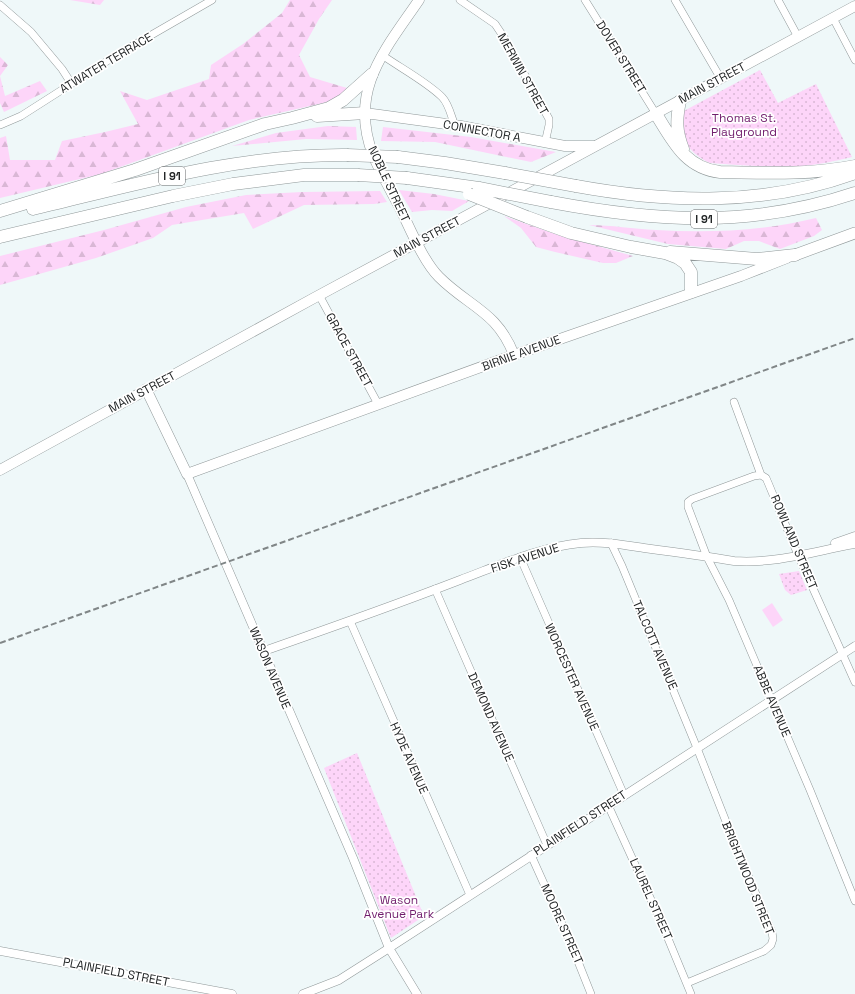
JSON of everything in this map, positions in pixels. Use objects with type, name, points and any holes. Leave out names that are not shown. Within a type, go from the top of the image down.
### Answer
[{"type":"highway","points":[[0,211],[135,170],[266,124],[329,108],[343,100],[372,74]]},
{"type":"highway","points":[[680,101],[677,116],[677,130],[685,156]]},
{"type":"highway","points":[[292,118],[365,114]]},
{"type":"highway","points":[[656,114],[671,138],[685,156],[700,167],[720,172],[802,173],[855,166]]},
{"type":"highway","name":"I 91","points":[[0,217],[217,167],[282,158],[347,155],[398,157],[445,163],[576,186],[644,196],[686,199],[717,199],[758,196],[818,184],[855,173]]},
{"type":"highway","name":"I 91","points":[[0,237],[173,196],[233,184],[304,175],[358,174],[424,179],[474,191],[592,209],[640,216],[689,219],[745,217],[787,211],[824,203],[855,193]]},
{"type":"highway","points":[[474,191],[527,217],[570,233],[631,248],[665,253],[680,259],[685,263],[690,272],[691,292]]},
{"type":"highway","points":[[631,248],[757,259],[795,255]]},
{"type":"main road","name":"NOBLE STREET","points":[[419,0],[382,55],[372,74],[367,92],[365,114],[367,132],[373,155],[417,243],[433,270],[441,279],[487,315],[498,326],[507,339],[514,355]]},
{"type":"main road","name":"MAIN STREET","points":[[0,470],[146,389],[855,6]]},
{"type":"main road","name":"CONNECTOR A","points":[[365,114],[455,126],[570,147],[598,145]]},
{"type":"main road","name":"BIRNIE AVENUE","points":[[187,474],[514,355],[691,292],[741,276],[855,233]]},
{"type":"main road","name":"WASON AVENUE","points":[[146,389],[187,474]]},
{"type":"street","name":"ATWATER TERRACE","points":[[0,125],[21,116],[71,83],[212,0]]},
{"type":"street","name":"MERWIN STREET","points":[[460,0],[495,24],[505,39],[549,119],[546,143]]},
{"type":"street","points":[[587,2],[596,0]]},
{"type":"street","points":[[675,0],[721,78]]},
{"type":"street","points":[[778,0],[798,37]]},
{"type":"street","name":"DOVER STREET","points":[[587,2],[656,114]]},
{"type":"street","points":[[0,4],[31,32],[57,63],[71,83]]},
{"type":"street","points":[[833,18],[855,60]]},
{"type":"street","points":[[382,55],[442,97],[455,126]]},
{"type":"street","name":"GRACE STREET","points":[[319,296],[378,404]]},
{"type":"street","name":"ROWLAND STREET","points":[[734,402],[761,475],[766,478],[798,555],[855,682]]},
{"type":"street","name":"WASON AVENUE","points":[[187,474],[353,858],[389,948],[417,994]]},
{"type":"street","name":"ABBE AVENUE","points":[[761,475],[754,476],[692,499],[688,502],[689,511],[707,557],[729,600],[855,901]]},
{"type":"street","name":"FISK AVENUE","points":[[798,555],[855,536]]},
{"type":"street","name":"FISK AVENUE","points":[[264,651],[520,558],[567,544],[590,542],[611,543],[753,562],[770,561],[855,544]]},
{"type":"street","name":"TALCOTT AVENUE","points":[[611,543],[622,566],[697,748]]},
{"type":"street","name":"WORCESTER AVENUE","points":[[520,558],[624,795]]},
{"type":"street","name":"DEMOND AVENUE","points":[[435,589],[547,845]]},
{"type":"street","name":"HYDE AVENUE","points":[[350,621],[470,895]]},
{"type":"street","name":"PLAINFIELD STREET","points":[[303,994],[339,980],[855,646]]},
{"type":"street","name":"BRIGHTWOOD STREET","points":[[687,983],[761,952],[769,947],[773,941],[772,932],[736,847],[697,748]]},
{"type":"street","name":"LAUREL STREET","points":[[608,805],[662,924],[691,994]]},
{"type":"street","name":"MOORE STREET","points":[[531,855],[571,944],[591,994]]},
{"type":"street","name":"PLAINFIELD STREET","points":[[0,950],[232,994]]},
{"type":"green space","points":[[70,0],[104,0],[100,5]]},
{"type":"green space","points":[[290,0],[332,0],[319,19],[299,55],[310,77],[347,88],[336,100],[249,120],[101,174],[0,198],[0,138],[6,136],[10,160],[55,160],[62,141],[138,124],[120,91],[147,100],[209,79],[211,65],[243,44],[282,13]]},
{"type":"green space","points":[[0,57],[8,65],[0,76]]},
{"type":"green space","name":"Thomas St. Playground","points":[[760,70],[778,103],[816,84],[852,157],[826,163],[789,167],[710,163],[693,152],[684,139],[682,129],[682,112]]},
{"type":"green space","points":[[0,76],[5,96],[40,81],[47,91],[4,112],[0,103]]},
{"type":"green space","points":[[328,126],[356,127],[357,140],[306,139],[232,146],[276,133]]},
{"type":"green space","points":[[383,127],[471,137],[556,152],[531,162],[435,142],[381,141]]},
{"type":"green space","points":[[399,190],[434,194],[469,201],[452,211],[432,210],[412,212]]},
{"type":"green space","points":[[380,191],[387,202],[374,204],[304,205],[253,229],[244,213],[172,225],[153,238],[96,258],[0,285],[0,256],[104,230],[186,207],[246,195],[302,192]]},
{"type":"green space","points":[[504,216],[558,235],[633,256],[616,263],[603,263],[536,247],[521,228]]},
{"type":"green space","points":[[816,218],[822,230],[814,236],[780,249],[759,241],[744,241],[726,249],[668,244],[589,225],[656,230],[716,231],[776,226]]},
{"type":"green space","points":[[799,571],[807,590],[791,595],[785,590],[779,574]]},
{"type":"green space","points":[[772,603],[783,620],[773,627],[762,610]]},
{"type":"green space","name":"Wason Avenue Park","points":[[357,753],[424,916],[391,938],[324,768]]},
{"type":"railway","points":[[0,643],[855,338]]}]
